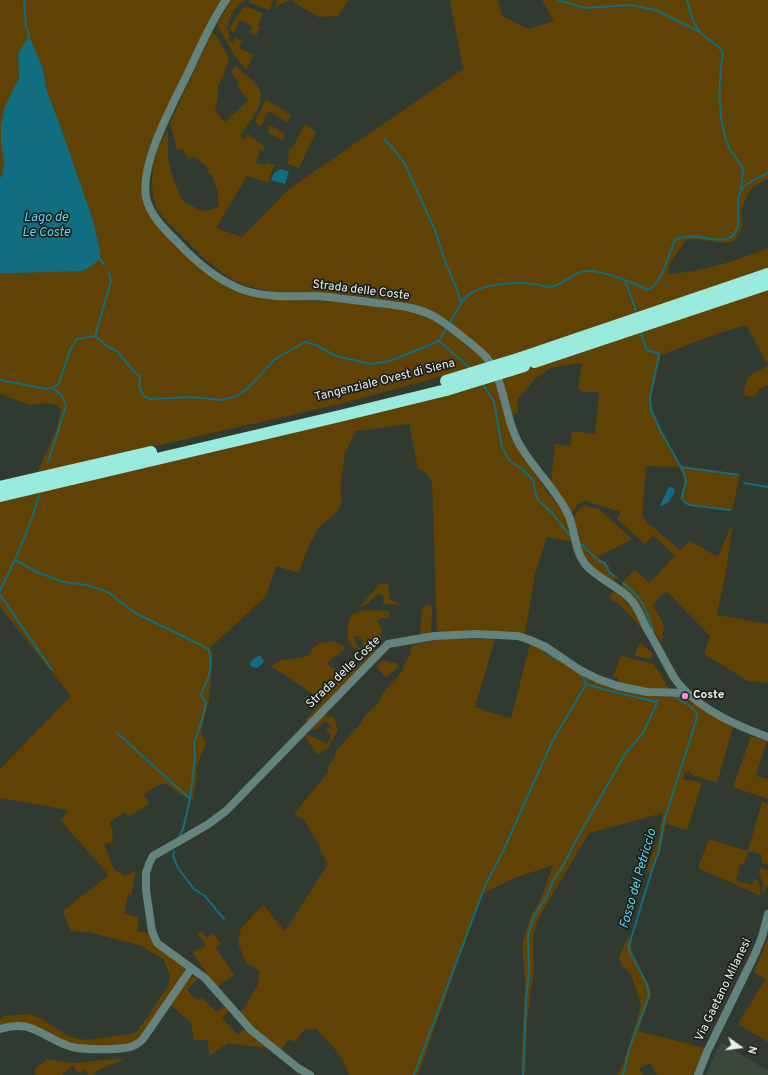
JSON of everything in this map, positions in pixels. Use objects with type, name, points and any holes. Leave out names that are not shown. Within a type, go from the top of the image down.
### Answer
[{"type":"highway","name":"Tangenziale Ovest di Siena","points":[[522,362],[768,274]]},
{"type":"highway","name":"Tangenziale Ovest di Siena","points":[[0,496],[313,418],[522,362],[768,284]]},
{"type":"highway","name":"Tangenziale Ovest di Siena","points":[[0,487],[313,418]]},
{"type":"street","name":"Strada delle Coste","points":[[226,0],[211,24],[165,120],[155,145],[147,173],[145,187],[146,198],[154,216],[169,234],[210,272],[236,288],[269,296],[285,298],[316,296],[406,307],[420,311],[437,319],[482,353],[491,362],[501,388],[514,436],[568,514],[575,544],[581,558],[591,571],[631,599],[675,680],[687,693],[726,719],[768,737]]},
{"type":"street","name":"Strada delle Coste","points":[[310,1075],[298,1068],[251,1030],[229,1007],[205,978],[160,945],[155,939],[152,930],[146,890],[148,868],[155,854],[207,825],[226,811],[388,644],[434,636],[476,634],[518,636],[546,648],[598,680],[647,692],[687,693]]},
{"type":"street","name":"Via Gaetano Milanesi","points":[[698,1075],[707,1052],[739,990],[762,938],[768,914]]},
{"type":"street","points":[[0,1029],[9,1026],[25,1026],[71,1047],[80,1049],[131,1047],[143,1039],[192,969]]},
{"type":"shaded area","points":[[0,0],[222,0],[206,26],[148,156],[149,211],[229,287],[290,300],[344,302],[405,309],[436,321],[479,355],[488,364],[340,404],[37,473],[56,431],[61,410],[57,405],[47,403],[30,405],[0,394],[0,273],[16,273],[100,250],[93,220],[47,91],[43,69],[18,54],[19,76],[2,119],[1,132],[4,160],[0,178]]},
{"type":"shaded area","points":[[231,0],[245,1],[237,6],[231,16],[228,27],[230,36],[228,40],[233,43],[235,38],[242,41],[239,48],[254,55],[246,70],[235,56],[218,27],[218,23]]},
{"type":"shaded area","points":[[250,0],[273,0],[271,7],[268,10],[249,2]]},
{"type":"shaded area","points":[[277,0],[291,0],[282,3],[275,9]]},
{"type":"shaded area","points":[[291,0],[349,0],[338,16],[318,17]]},
{"type":"shaded area","points":[[450,0],[498,0],[502,16],[528,29],[554,21],[542,0],[768,0],[768,178],[751,189],[742,207],[741,214],[743,224],[734,241],[726,243],[694,239],[685,241],[669,265],[668,274],[693,271],[719,265],[768,248],[768,270],[493,362],[433,312],[406,302],[343,294],[285,293],[251,287],[235,281],[207,261],[156,208],[153,195],[153,169],[158,148],[167,130],[168,158],[172,175],[181,198],[186,203],[202,211],[211,210],[219,206],[217,188],[212,179],[214,177],[207,171],[209,169],[194,156],[189,159],[182,149],[177,150],[170,122],[212,33],[215,34],[229,58],[218,86],[215,111],[225,122],[248,100],[237,86],[239,83],[231,72],[235,65],[256,84],[260,90],[261,97],[257,111],[240,136],[244,140],[248,134],[265,147],[263,151],[260,150],[256,163],[276,165],[272,170],[268,183],[247,176],[216,228],[242,237],[289,189],[463,69]]},
{"type":"shaded area","points":[[245,6],[263,13],[257,26],[260,27],[256,36],[249,32],[252,26],[240,20],[234,32],[229,30]]},
{"type":"shaded area","points":[[266,99],[291,115],[288,123],[269,111],[260,127],[256,123]]},
{"type":"shaded area","points":[[305,124],[316,132],[299,168],[288,164],[289,148],[292,149]]},
{"type":"shaded area","points":[[270,125],[284,133],[284,139],[282,140],[269,133],[268,130]]},
{"type":"shaded area","points":[[768,289],[768,365],[746,325],[716,334],[661,355],[651,399],[651,409],[681,466],[740,474],[732,511],[690,506],[682,501],[681,498],[684,482],[679,467],[646,466],[642,516],[647,523],[680,550],[690,541],[718,557],[730,528],[732,528],[726,572],[717,615],[768,624],[768,683],[748,681],[704,654],[710,636],[667,592],[660,596],[653,605],[664,625],[662,642],[656,635],[635,599],[621,587],[622,583],[635,569],[649,583],[675,556],[653,535],[645,544],[617,519],[621,512],[585,501],[577,505],[571,515],[551,483],[555,444],[570,446],[572,431],[595,434],[599,392],[583,392],[578,387],[582,364],[577,363],[551,368],[536,378],[517,400],[518,412],[512,415],[509,400],[501,378]]},
{"type":"shaded area","points":[[768,366],[768,385],[759,389],[755,397],[744,395],[746,383],[750,376]]},
{"type":"shaded area","points":[[495,380],[511,437],[534,473],[565,515],[573,542],[547,537],[535,574],[525,634],[511,631],[437,632],[432,481],[425,472],[418,469],[409,424],[356,431],[345,453],[340,490],[342,500],[340,507],[333,516],[319,527],[308,547],[299,573],[276,566],[266,596],[210,648],[213,654],[209,700],[201,733],[206,743],[196,768],[197,775],[193,800],[184,797],[165,784],[161,784],[143,794],[149,803],[129,817],[125,812],[109,823],[112,827],[113,842],[104,844],[114,869],[125,876],[136,871],[131,895],[128,895],[124,914],[139,917],[137,932],[150,933],[182,965],[186,971],[136,1043],[85,1046],[77,1045],[61,1040],[30,1024],[22,1022],[0,1025],[0,1019],[5,1016],[29,1014],[42,1019],[68,1036],[85,1040],[132,1034],[137,1031],[144,1022],[168,986],[170,976],[164,960],[142,946],[88,932],[71,931],[63,911],[109,875],[61,821],[68,810],[0,798],[0,769],[71,696],[0,607],[0,501]]},
{"type":"shaded area","points":[[585,505],[600,510],[632,539],[598,557],[609,566],[610,571],[619,578],[615,580],[610,579],[590,564],[579,543],[574,516],[579,509]]},
{"type":"shaded area","points":[[381,583],[388,584],[390,599],[402,605],[383,604],[384,597],[379,593],[366,605],[359,607]]},
{"type":"shaded area","points":[[613,591],[629,604],[644,631],[620,605],[609,598]]},
{"type":"shaded area","points":[[427,605],[431,605],[432,608],[431,633],[420,634],[422,608]]},
{"type":"shaded area","points":[[365,610],[389,611],[389,618],[382,618],[377,621],[382,628],[380,641],[366,650],[363,649],[363,641],[358,636],[355,636],[354,639],[360,649],[359,650],[350,644],[348,640],[348,625],[351,615]]},
{"type":"shaded area","points":[[444,639],[495,639],[475,707],[511,719],[530,644],[545,650],[616,688],[656,697],[684,697],[733,727],[717,783],[692,775],[689,771],[685,773],[683,780],[691,780],[702,783],[687,830],[666,824],[659,855],[651,872],[648,873],[647,868],[660,834],[660,825],[663,813],[589,833],[537,921],[533,939],[534,971],[527,1025],[525,1075],[521,1069],[525,984],[522,944],[531,916],[541,899],[553,865],[514,878],[482,894],[418,1075],[349,1075],[343,1061],[335,1049],[315,1028],[304,1030],[294,1042],[289,1039],[280,1051],[240,1014],[257,986],[260,971],[246,963],[238,943],[241,928],[263,905],[285,931],[328,864],[320,850],[321,848],[304,820],[294,814],[329,771],[327,768],[334,759],[336,751],[361,723],[379,701],[383,693],[404,669],[403,667],[411,652],[412,645]]},
{"type":"shaded area","points":[[334,641],[343,646],[346,650],[342,650],[339,655],[333,657],[327,664],[349,675],[374,649],[383,646],[309,722],[305,720],[323,701],[271,666],[283,659],[287,660],[308,656],[313,648],[318,644]]},
{"type":"shaded area","points":[[641,643],[653,654],[651,659],[635,656],[637,648]]},
{"type":"shaded area","points":[[621,656],[654,664],[670,690],[647,689],[618,683],[619,678],[613,676]]},
{"type":"shaded area","points":[[384,660],[387,662],[396,663],[399,666],[386,678],[376,666]]},
{"type":"shaded area","points":[[325,714],[327,717],[334,717],[338,731],[328,748],[317,754],[304,735],[306,734],[327,744],[331,735],[326,730],[331,726],[326,721],[315,730],[311,729]]},
{"type":"shaded area","points":[[751,736],[767,741],[756,776],[768,779],[768,799],[733,787]]},
{"type":"shaded area","points":[[762,802],[768,804],[768,865],[762,863],[761,854],[748,851]]},
{"type":"shaded area","points":[[709,839],[748,851],[744,864],[740,864],[736,881],[752,885],[754,879],[756,880],[759,884],[761,896],[698,868]]},
{"type":"shaded area","points":[[760,868],[768,871],[768,886],[766,886],[764,894],[762,893],[763,882],[759,875]]},
{"type":"shaded area","points":[[201,931],[207,938],[212,933],[221,943],[216,948],[234,975],[216,987],[192,952],[206,946],[198,935]]},
{"type":"shaded area","points":[[629,937],[632,938],[632,951],[651,990],[651,995],[638,1031],[704,1048],[694,1075],[657,1075],[650,1063],[639,1069],[643,1075],[617,1075],[622,1067],[641,1004],[631,974],[622,966],[619,958]]},
{"type":"shaded area","points":[[768,938],[768,981],[754,972]]},
{"type":"shaded area","points":[[195,976],[199,977],[187,990],[195,999],[197,998],[200,1000],[202,998],[217,1012],[224,1006],[229,1011],[222,1018],[238,1035],[245,1029],[267,1048],[228,1043],[209,1056],[208,1040],[194,1040],[191,1023],[170,1004],[190,978]]},
{"type":"shaded area","points":[[765,980],[768,982],[768,1042],[738,1024]]},
{"type":"shaded area","points":[[721,1042],[768,1071],[768,1075],[706,1075]]},
{"type":"shaded area","points":[[123,1058],[120,1061],[102,1068],[92,1075],[87,1075],[88,1073],[83,1070],[81,1074],[77,1072],[73,1065],[62,1075],[34,1075],[36,1074],[35,1069],[47,1059],[74,1063]]},
{"type":"water","name":"Lago de Le Coste","points":[[29,36],[43,69],[47,91],[93,220],[100,250],[100,259],[83,271],[0,273],[0,178],[4,164],[1,141],[1,125],[5,106],[19,78],[18,54]]},
{"type":"water","points":[[281,169],[289,172],[285,184],[271,180],[274,173]]},
{"type":"water","points":[[669,487],[674,488],[675,491],[669,502],[662,506],[660,505]]},
{"type":"water","points":[[258,656],[264,660],[263,663],[257,668],[251,666],[250,664],[252,660]]},
{"type":"waterway","points":[[24,0],[26,27],[29,36]]},
{"type":"waterway","points":[[558,0],[585,8],[630,5],[656,10],[700,32]]},
{"type":"waterway","points":[[687,0],[692,18],[698,30],[723,52],[720,76],[721,114],[723,127],[730,150],[743,168],[741,189]]},
{"type":"waterway","points":[[384,138],[404,162],[435,230],[444,259],[461,302]]},
{"type":"waterway","points":[[450,323],[460,306],[469,295],[479,289],[494,285],[519,283],[552,287],[581,272],[588,271],[615,276],[648,290],[658,281],[675,240],[689,236],[722,240],[728,239],[732,236],[738,226],[738,201],[742,189],[750,182],[768,173]]},
{"type":"waterway","points":[[100,259],[104,265]]},
{"type":"waterway","points":[[95,336],[111,281],[109,273]]},
{"type":"waterway","points":[[625,280],[636,311]]},
{"type":"waterway","points":[[0,380],[46,389],[53,388],[59,383],[71,348],[77,339],[95,336],[107,346],[118,352],[135,373],[140,376],[139,386],[144,396],[150,399],[193,397],[222,400],[237,396],[247,389],[275,359],[305,342],[316,345],[336,356],[371,364],[390,361],[439,341],[447,327]]},
{"type":"waterway","points":[[641,333],[647,350],[658,353],[659,355],[650,397],[651,409],[660,430],[681,467],[738,475]]},
{"type":"waterway","points":[[439,341],[470,368]]},
{"type":"waterway","points":[[483,384],[494,402],[502,447],[509,460],[530,477],[534,482],[538,500],[552,513],[570,536]]},
{"type":"waterway","points":[[48,462],[66,406],[62,396],[53,388]]},
{"type":"waterway","points":[[681,467],[686,479],[682,494],[685,502],[690,505],[730,510]]},
{"type":"waterway","points":[[744,483],[768,487]]},
{"type":"waterway","points":[[0,590],[22,543],[39,495]]},
{"type":"waterway","points":[[579,542],[599,561],[605,563],[609,572],[614,576]]},
{"type":"waterway","points":[[15,560],[37,572],[63,582],[87,585],[108,592],[135,613],[209,650],[210,671],[201,695],[206,702],[202,720],[194,743],[195,758],[190,799],[183,829],[180,835]]},
{"type":"waterway","points":[[623,583],[635,593],[643,604],[653,631]]},
{"type":"waterway","points":[[0,595],[52,670]]},
{"type":"waterway","points":[[540,648],[558,660]]},
{"type":"waterway","points":[[580,675],[583,676],[586,684]]},
{"type":"waterway","points":[[414,1075],[485,886],[504,849],[552,742],[586,684],[657,702]]},
{"type":"waterway","name":"Fosso del Petriccio","points":[[623,1075],[629,1050],[649,995],[647,985],[629,950],[629,945],[659,851],[664,821],[697,718],[695,711],[675,695]]},
{"type":"waterway","points":[[523,1075],[529,970],[528,936],[533,918],[547,896],[553,881],[625,754],[643,733],[657,700]]},
{"type":"waterway","points":[[116,732],[190,799]]},
{"type":"waterway","points":[[174,851],[173,856],[178,868],[194,889],[205,896],[224,919]]},
{"type":"place","name":"Coste","points":[[685,696]]}]
